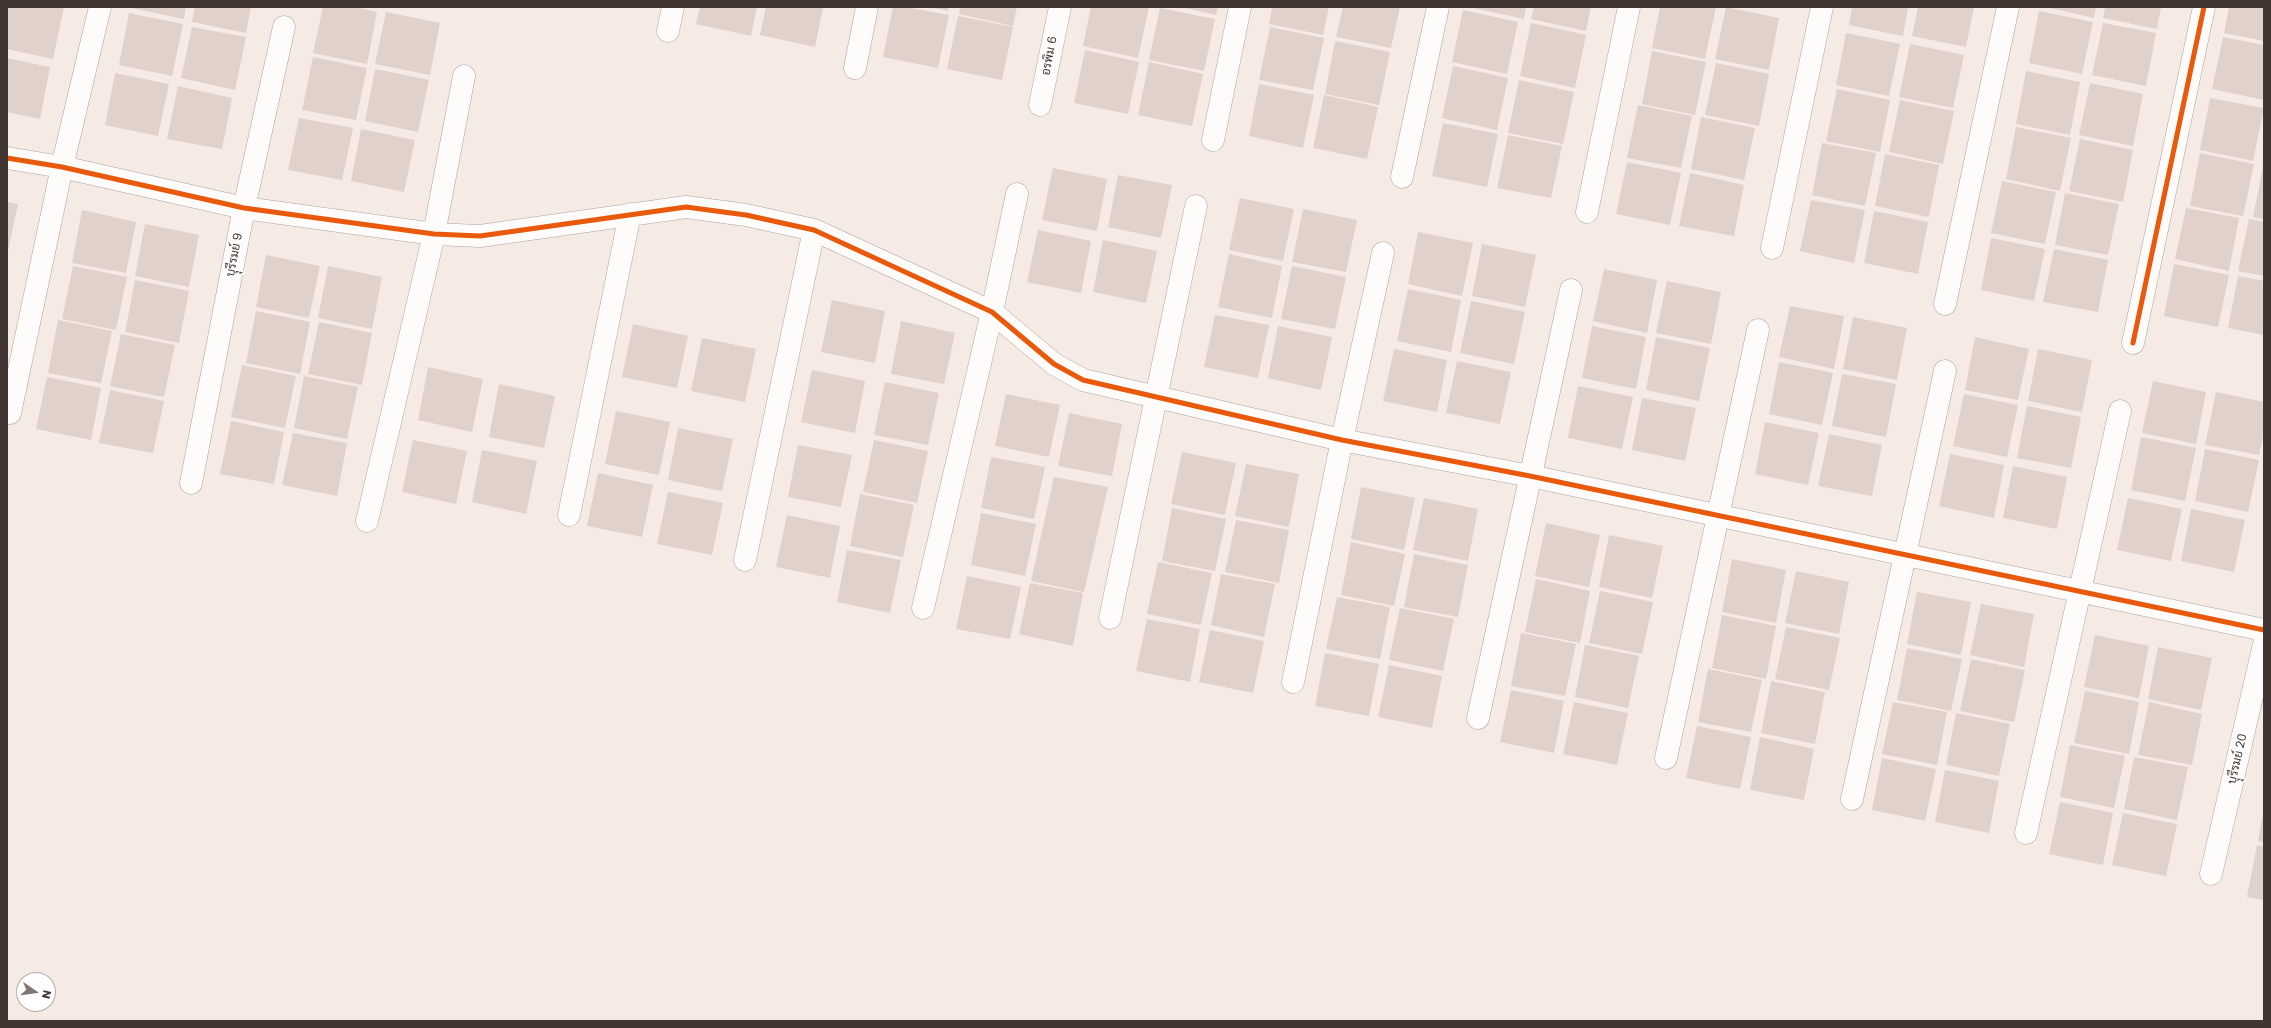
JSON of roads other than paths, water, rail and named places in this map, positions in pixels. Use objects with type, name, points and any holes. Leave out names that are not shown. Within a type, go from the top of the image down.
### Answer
[{"type":"street","points":[[10,413],[62,168],[100,7]]},
{"type":"street","points":[[668,31],[673,7]]},
{"type":"street","points":[[855,68],[867,7]]},
{"type":"street","name":"อรพิม 6","points":[[1040,105],[1060,7]]},
{"type":"street","points":[[1213,140],[1240,7]]},
{"type":"street","points":[[1402,177],[1438,7]]},
{"type":"street","points":[[1587,212],[1629,7]]},
{"type":"street","points":[[1772,248],[1822,7]]},
{"type":"street","points":[[1945,304],[2008,7]]},
{"type":"street","points":[[2133,343],[2204,7]]},
{"type":"street","name":"บุุรีรมย์ 9","points":[[190,484],[244,208],[284,27]]},
{"type":"street","points":[[367,521],[434,234],[464,76]]},
{"type":"street","points":[[7,158],[62,168],[244,208],[434,234],[480,236],[686,207],[746,215],[814,230],[992,312],[1054,364],[1083,380],[1342,440],[1530,476],[1905,554],[2081,593],[2264,630]]},
{"type":"street","points":[[923,608],[992,312],[1017,194]]},
{"type":"street","points":[[1110,618],[1196,206]]},
{"type":"street","points":[[569,515],[630,214]]},
{"type":"street","points":[[745,560],[814,230]]},
{"type":"street","points":[[1293,682],[1342,440],[1383,252]]},
{"type":"street","points":[[1478,718],[1571,290]]},
{"type":"street","points":[[1666,758],[1758,330]]},
{"type":"street","points":[[1852,799],[1945,371]]},
{"type":"street","points":[[2026,833],[2081,593],[2120,411]]},
{"type":"street","name":"บุุรีรมย์ 20","points":[[2212,874],[2264,644]]}]
